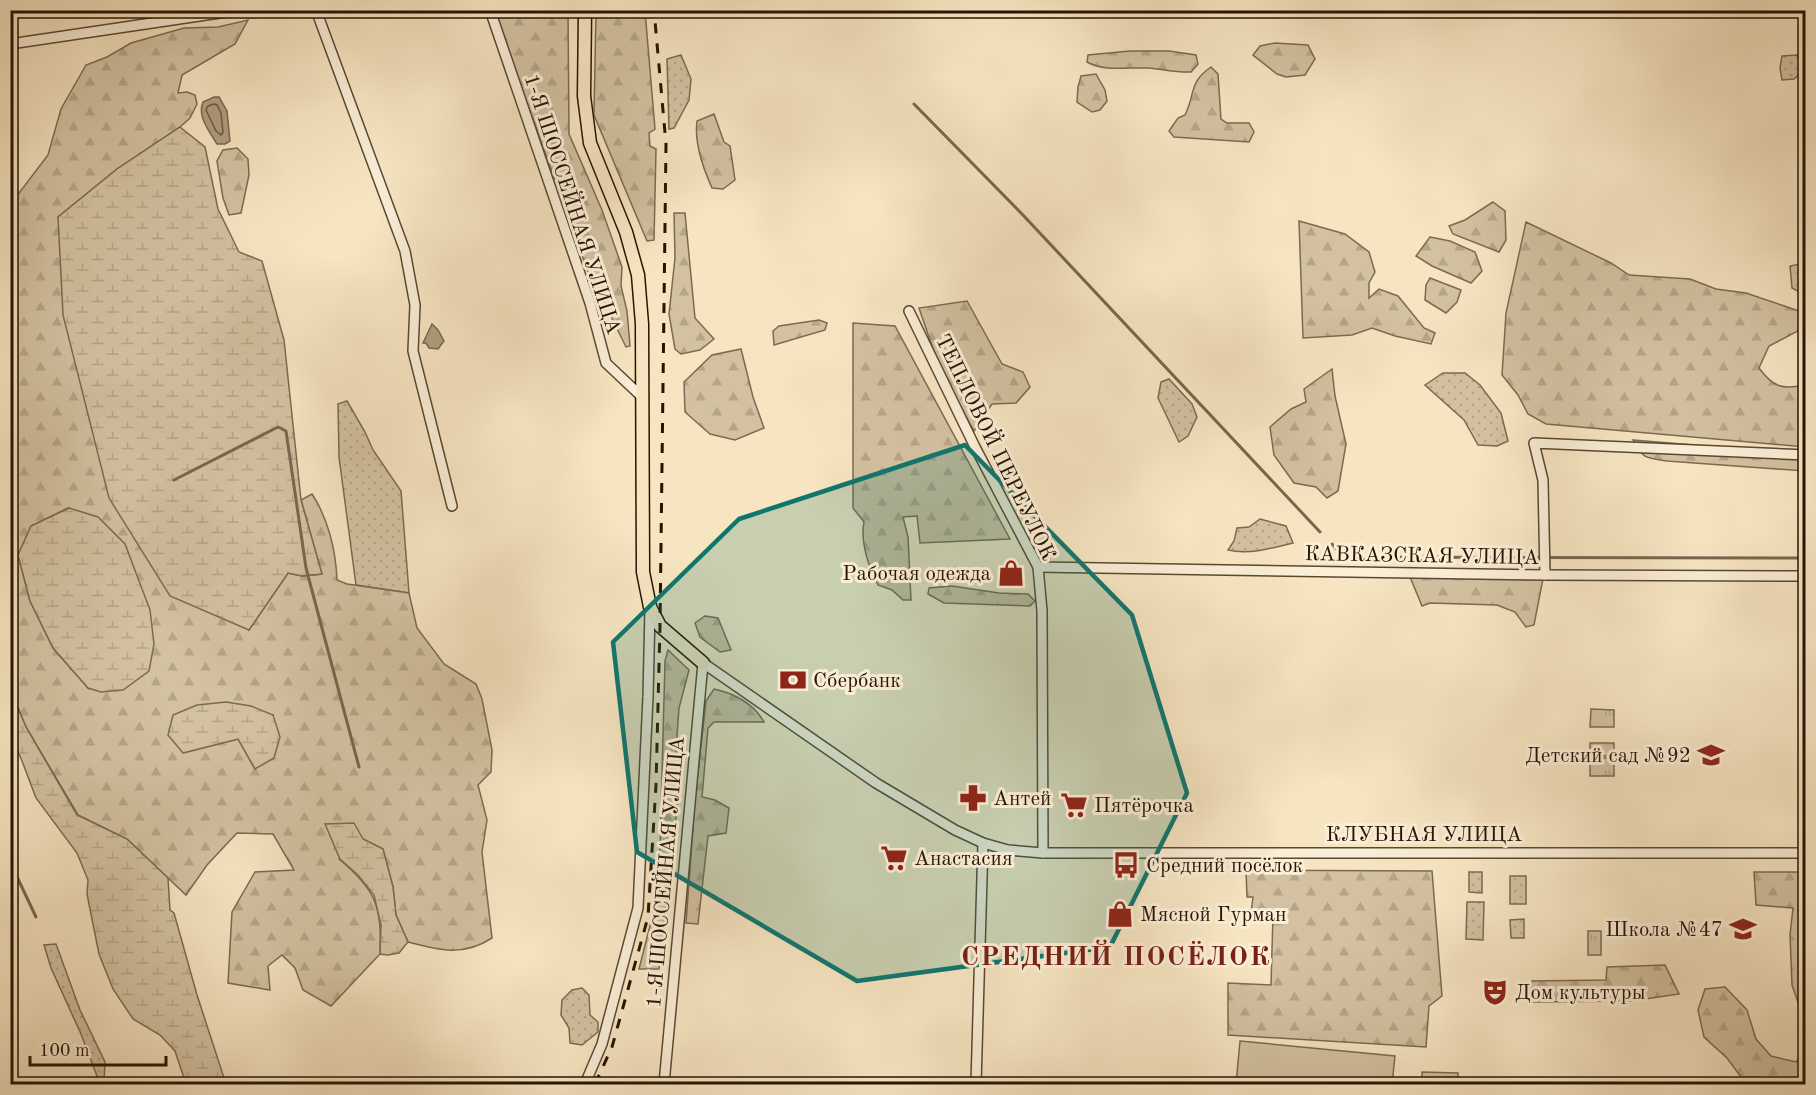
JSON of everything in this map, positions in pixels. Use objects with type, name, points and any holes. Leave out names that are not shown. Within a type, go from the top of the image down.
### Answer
[{"type":"main road","points":[[585,10],[584,96],[590,143],[626,232],[638,275],[642,324],[643,572],[650,607],[660,626],[703,663]]},
{"type":"street","points":[[10,44],[240,10]]},
{"type":"street","points":[[316,10],[405,251],[415,305],[413,351],[452,506]]},
{"type":"street","name":"1-Я ШОССЕЙНАЯ УЛИЦА","points":[[490,10],[590,303],[606,363],[641,396]]},
{"type":"street","name":"ТЕПЛОВОЙ ПЕРЕУЛОК","points":[[909,311],[975,447],[1038,567],[1042,610],[1043,853]]},
{"type":"street","points":[[1545,571],[1543,480],[1534,442],[1806,455]]},
{"type":"street","name":"КАВКАЗСКАЯ УЛИЦА","points":[[1038,567],[1545,571],[1806,576]]},
{"type":"street","points":[[585,1084],[602,1044],[638,908],[650,607]]},
{"type":"street","name":"1-Я ШОССЕЙНАЯ УЛИЦА","points":[[664,1084],[703,663]]},
{"type":"street","name":"КЛУБНАЯ УЛИЦА","points":[[703,663],[876,783],[948,826],[983,843],[1008,850],[1043,853],[1806,853]]},
{"type":"street","points":[[976,1084],[983,843]]},
{"type":"highlighted area","points":[[965,445],[1132,615],[1187,793],[1110,947],[857,981],[637,852],[613,642],[739,519]]},
{"type":"green space","points":[[494,11],[568,11],[569,134],[602,210],[622,267],[621,286],[627,311],[630,346],[626,347],[602,298],[596,294]]},
{"type":"green space","points":[[596,11],[645,11],[655,129],[649,133],[650,146],[656,149],[654,240],[647,241],[594,115]]},
{"type":"green space","points":[[248,20],[235,44],[182,75],[178,93],[187,92],[195,95],[197,104],[190,118],[117,169],[58,217],[249,630],[288,573],[302,576],[322,574],[301,500],[312,494],[323,513],[330,535],[337,580],[347,584],[409,593],[417,628],[444,664],[476,684],[482,699],[492,750],[491,772],[478,785],[487,820],[482,852],[492,938],[461,950],[440,949],[408,942],[396,915],[393,887],[383,849],[363,839],[339,859],[361,880],[374,900],[380,923],[380,954],[331,1006],[303,990],[295,968],[282,955],[268,966],[270,990],[228,983],[232,912],[255,872],[294,870],[273,834],[237,833],[207,865],[186,895],[127,839],[78,815],[26,727],[11,690],[10,205],[48,155],[61,109],[86,65],[107,57],[131,43],[184,28],[218,27]],"holes":[[[68,508],[88,688],[53,648],[30,601],[18,555],[31,526]],[[273,715],[255,769],[238,739],[183,753]]]},
{"type":"green space","points":[[1275,43],[1308,45],[1315,59],[1305,75],[1286,77],[1277,74],[1253,55],[1260,46]]},
{"type":"green space","points":[[1130,51],[1169,51],[1196,55],[1198,64],[1191,72],[1185,72],[1148,68],[1109,68],[1087,62],[1088,55]]},
{"type":"green space","points":[[681,55],[691,79],[689,100],[674,128],[669,129],[667,59]]},
{"type":"green space","points":[[1797,55],[1804,70],[1794,79],[1782,80],[1780,68],[1782,56]]},
{"type":"green space","points":[[1211,67],[1218,74],[1221,119],[1227,123],[1249,123],[1254,132],[1249,142],[1174,137],[1169,131],[1178,118],[1185,115],[1196,83]]},
{"type":"green space","points":[[1096,74],[1105,90],[1107,101],[1100,110],[1092,112],[1077,102],[1078,87],[1081,76]]},
{"type":"green space","points":[[714,114],[724,142],[730,146],[735,180],[723,189],[712,188],[698,147],[697,121]]},
{"type":"green space","points":[[180,127],[205,147],[218,209],[239,252],[262,261],[284,340],[301,500],[322,574],[302,576],[288,573],[249,630],[170,596],[109,498],[63,315],[58,217],[117,169]]},
{"type":"green space","points":[[237,148],[248,159],[249,175],[241,213],[229,215],[223,198],[217,161],[223,150]]},
{"type":"green space","points":[[1493,202],[1505,211],[1506,240],[1499,252],[1453,234],[1449,226],[1465,220]]},
{"type":"green space","points":[[674,213],[685,213],[695,318],[714,339],[700,350],[681,354],[675,349],[669,314],[675,258]]},
{"type":"green space","points":[[1299,221],[1345,234],[1369,252],[1375,272],[1369,283],[1369,298],[1379,289],[1398,296],[1424,328],[1435,333],[1431,344],[1372,328],[1352,335],[1303,338]]},
{"type":"green space","points":[[1526,222],[1611,263],[1629,275],[1690,279],[1716,289],[1746,293],[1805,313],[1805,324],[1796,332],[1769,346],[1759,368],[1779,386],[1805,385],[1805,447],[1546,424],[1528,414],[1518,395],[1502,375],[1506,313]]},
{"type":"green space","points":[[1430,237],[1450,241],[1475,252],[1482,271],[1471,283],[1432,266],[1416,256]]},
{"type":"green space","points":[[1806,263],[1805,295],[1792,288],[1790,266]]},
{"type":"green space","points":[[1430,278],[1461,290],[1457,302],[1446,313],[1425,300],[1426,285]]},
{"type":"green space","points":[[967,301],[1002,364],[1023,372],[1030,387],[1016,403],[992,404],[974,431],[940,369],[919,308]]},
{"type":"green space","points":[[819,320],[827,323],[825,330],[774,345],[773,331],[779,326]]},
{"type":"green space","points":[[853,323],[895,326],[1010,539],[920,543],[917,516],[903,517],[908,537],[911,600],[903,600],[892,590],[878,585],[866,555],[863,538],[864,522],[853,508]]},
{"type":"green space","points":[[741,349],[753,397],[764,428],[735,440],[710,434],[685,412],[684,382],[712,355]]},
{"type":"green space","points":[[1332,369],[1335,396],[1346,444],[1338,491],[1327,498],[1316,487],[1294,483],[1274,455],[1270,427],[1291,409],[1306,402],[1304,389]]},
{"type":"green space","points":[[1443,373],[1465,373],[1480,385],[1501,413],[1508,441],[1497,446],[1478,445],[1464,420],[1425,385]]},
{"type":"green space","points":[[1169,379],[1192,404],[1197,417],[1188,436],[1179,442],[1158,398],[1161,382]]},
{"type":"green space","points":[[347,401],[373,450],[401,491],[409,593],[356,585],[339,457],[338,404]]},
{"type":"green space","points":[[1633,440],[1805,454],[1805,471],[1655,459],[1642,454]]},
{"type":"green space","points":[[69,508],[98,517],[125,544],[150,610],[154,644],[149,671],[123,690],[101,692],[88,688],[53,648],[30,601],[18,555],[31,526]]},
{"type":"green space","points":[[1260,519],[1286,526],[1293,543],[1253,551],[1228,550],[1234,541],[1237,528],[1249,527]]},
{"type":"green space","points":[[1468,576],[1543,579],[1534,625],[1526,627],[1515,612],[1497,605],[1430,603],[1422,606],[1410,577]]},
{"type":"green space","points":[[952,586],[999,593],[1028,594],[1035,601],[1030,606],[944,603],[928,594],[929,588]]},
{"type":"green space","points":[[705,616],[718,618],[731,650],[720,652],[700,637],[695,623]]},
{"type":"green space","points":[[668,650],[689,670],[679,708],[676,749],[680,781],[659,969],[639,969],[652,918],[660,851],[665,661]]},
{"type":"green space","points":[[714,689],[743,700],[764,722],[714,722],[708,728],[702,797],[715,800],[729,808],[726,833],[708,836],[698,924],[686,923],[695,800],[706,701]]},
{"type":"green space","points":[[10,690],[26,727],[77,815],[127,839],[168,878],[170,910],[174,913],[197,995],[226,1084],[186,1084],[175,1051],[160,1035],[133,1019],[113,989],[99,954],[87,894],[88,880],[77,853],[36,798],[11,736]]},
{"type":"green space","points":[[226,702],[251,706],[273,715],[280,737],[274,758],[255,769],[238,739],[183,753],[168,735],[173,715],[197,705]]},
{"type":"green space","points":[[1591,709],[1614,710],[1614,727],[1590,727]]},
{"type":"green space","points":[[1590,743],[1614,743],[1614,756],[1590,756]]},
{"type":"green space","points":[[1590,758],[1614,758],[1614,776],[1590,776]]},
{"type":"green space","points":[[354,823],[363,839],[383,849],[393,887],[396,915],[408,942],[399,953],[380,954],[381,925],[374,895],[358,875],[340,859],[325,824]]},
{"type":"green space","points":[[1246,870],[1432,871],[1442,996],[1429,1006],[1426,1047],[1228,1035],[1228,983],[1271,985],[1273,915],[1251,913],[1253,897],[1247,897]]},
{"type":"green space","points":[[1469,872],[1482,872],[1482,893],[1469,892]]},
{"type":"green space","points":[[1754,872],[1805,872],[1805,1022],[1792,985],[1790,935],[1793,908],[1756,905]]},
{"type":"green space","points":[[1510,876],[1526,876],[1526,904],[1510,904]]},
{"type":"green space","points":[[1467,902],[1484,902],[1483,940],[1466,939]]},
{"type":"green space","points":[[1524,919],[1524,938],[1511,938],[1510,920]]},
{"type":"green space","points":[[1588,931],[1601,931],[1601,955],[1588,955]]},
{"type":"green space","points":[[56,944],[80,1010],[105,1062],[104,1082],[97,1076],[51,968],[44,945]]},
{"type":"green space","points":[[1665,965],[1679,994],[1632,1001],[1530,1002],[1532,981],[1606,980],[1607,967]]},
{"type":"green space","points":[[1725,987],[1747,1010],[1756,1039],[1771,1056],[1796,1062],[1805,1050],[1805,1084],[1776,1084],[1775,1078],[1741,1077],[1727,1058],[1704,1037],[1698,1010],[1705,989]]},
{"type":"green space","points":[[582,988],[589,995],[590,1015],[598,1022],[598,1032],[582,1045],[570,1043],[569,1028],[561,1015],[562,1000],[572,990]]},
{"type":"green space","points":[[1240,1041],[1395,1056],[1392,1084],[1236,1084]]},
{"type":"green space","points":[[1422,1072],[1458,1073],[1458,1084],[1422,1084]]},
{"type":"water","points":[[219,97],[227,111],[230,141],[225,144],[217,144],[203,118],[203,102]]},
{"type":"water","points":[[432,324],[444,341],[438,349],[429,348],[426,343],[423,343]]},
{"type":"waterway","points":[[914,104],[1022,214],[1320,532]]},
{"type":"waterway","points":[[174,480],[278,427],[286,431],[306,568],[359,767]]},
{"type":"waterway","points":[[1332,544],[1344,557],[1806,558]]},
{"type":"waterway","points":[[10,862],[36,917]]},
{"type":"railway","points":[[595,1084],[612,1047],[648,917],[656,785],[666,144],[654,10]]},
{"type":"place","name":"Рабочая одежда","points":[[1011,573]]},
{"type":"place","name":"Сбербанк","points":[[793,680]]},
{"type":"place","name":"Детский сад №92","points":[[1711,755]]},
{"type":"place","name":"Антей","points":[[973,798]]},
{"type":"place","name":"Пятёрочка","points":[[1074,805]]},
{"type":"place","name":"Анастасия","points":[[894,858]]},
{"type":"place","name":"Средний посёлок","points":[[1126,865]]},
{"type":"place","name":"Мясной Гурман","points":[[1120,914]]},
{"type":"place","name":"Школа №47","points":[[1743,929]]},
{"type":"place","name":"Дом культуры","points":[[1495,992]]},
{"type":"district","name":"СРЕДНИЙ ПОСЁЛОК","points":[[1116,956]]}]
